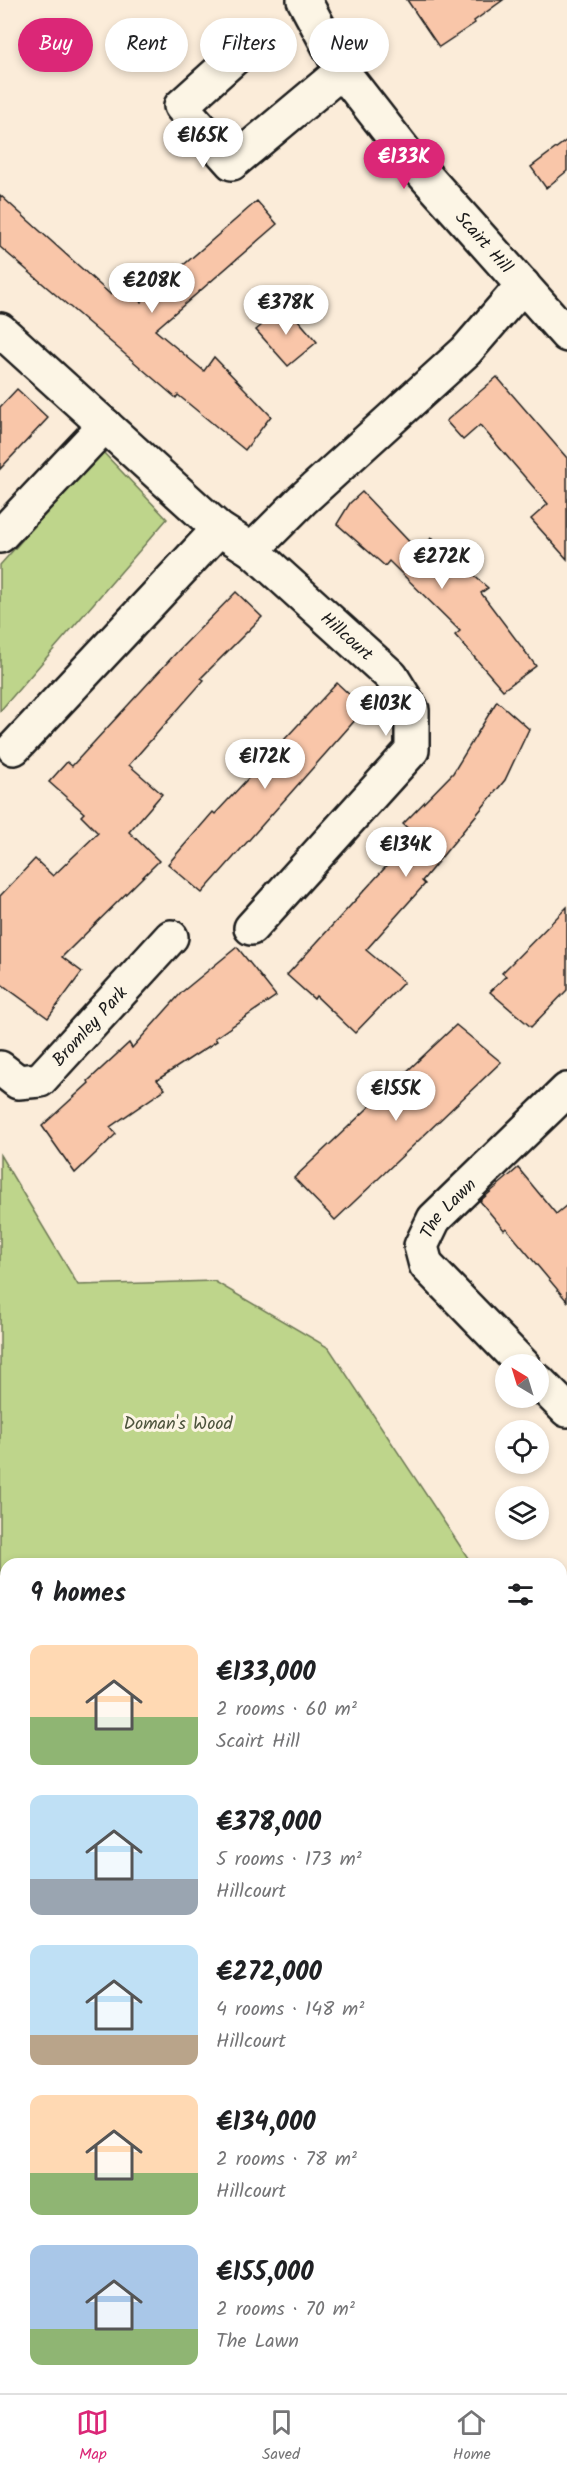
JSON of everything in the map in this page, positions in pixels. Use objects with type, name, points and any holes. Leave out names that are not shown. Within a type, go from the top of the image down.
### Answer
[{"type":"street","name":"Scairt Hill","points":[[304,0],[314,18]]},
{"type":"street","points":[[219,72],[181,106],[232,163],[341,72]]},
{"type":"street","name":"Scairt Hill","points":[[343,72],[412,161],[567,335]]},
{"type":"street","points":[[252,550],[302,500],[466,351],[523,285]]},
{"type":"street","name":"Hillcourt","points":[[0,330],[219,529],[252,550],[392,676],[412,710],[412,750],[251,928]]},
{"type":"street","points":[[0,536],[105,425]]},
{"type":"street","points":[[14,748],[219,529]]},
{"type":"street","name":"Bromley Park","points":[[0,1068],[18,1082],[40,1080],[171,937]]},
{"type":"street","name":"The Lawn","points":[[512,1354],[426,1265],[421,1246],[434,1219],[567,1090]]},
{"type":"street","points":[[549,1392],[567,1410]]},
{"type":"green space","points":[[102,451],[167,519],[0,711],[0,565]]},
{"type":"green space","name":"Doman's Wood","points":[[0,1155],[78,1285],[214,1281],[329,1348],[468,1558],[0,1558]]},
{"type":"building","points":[[407,0],[503,0],[474,21],[475,23],[439,47]]},
{"type":"building","points":[[567,140],[567,171],[546,188],[531,167]]},
{"type":"building","points":[[0,195],[110,294],[119,284],[141,302],[257,201],[277,224],[155,330],[204,371],[214,357],[271,416],[245,450],[178,395],[176,398],[0,247]]},
{"type":"building","points":[[285,305],[317,342],[288,366],[256,330]]},
{"type":"building","points":[[497,377],[567,458],[567,559],[531,519],[548,504],[480,425],[463,440],[446,421]]},
{"type":"building","points":[[17,389],[48,418],[0,469],[0,407]]},
{"type":"building","points":[[362,492],[420,553],[431,538],[488,588],[481,593],[536,666],[503,690],[455,635],[460,631],[389,561],[385,566],[337,524],[350,503]]},
{"type":"building","points":[[236,592],[262,617],[201,678],[204,680],[129,765],[162,794],[129,832],[159,861],[62,957],[82,972],[48,1018],[0,983],[0,896],[35,859],[53,876],[98,833],[81,816],[84,813],[49,782],[67,762],[72,766]]},
{"type":"building","points":[[337,683],[365,709],[202,893],[168,864],[213,812],[215,814]]},
{"type":"building","points":[[497,701],[529,729],[505,780],[422,881],[425,884],[366,950],[404,982],[355,1033],[316,996],[314,999],[287,975],[415,835],[403,824],[453,773]]},
{"type":"building","points":[[567,907],[567,990],[531,1027],[490,992],[506,976],[502,973]]},
{"type":"building","points":[[237,947],[276,996],[215,1038],[217,1041],[157,1080],[165,1089],[110,1127],[116,1134],[75,1173],[42,1126],[129,1043],[132,1048],[182,992]]},
{"type":"building","points":[[456,1025],[501,1062],[335,1220],[294,1178]]},
{"type":"building","points":[[518,1168],[556,1214],[567,1205],[567,1301],[506,1228],[504,1230],[480,1201]]}]
